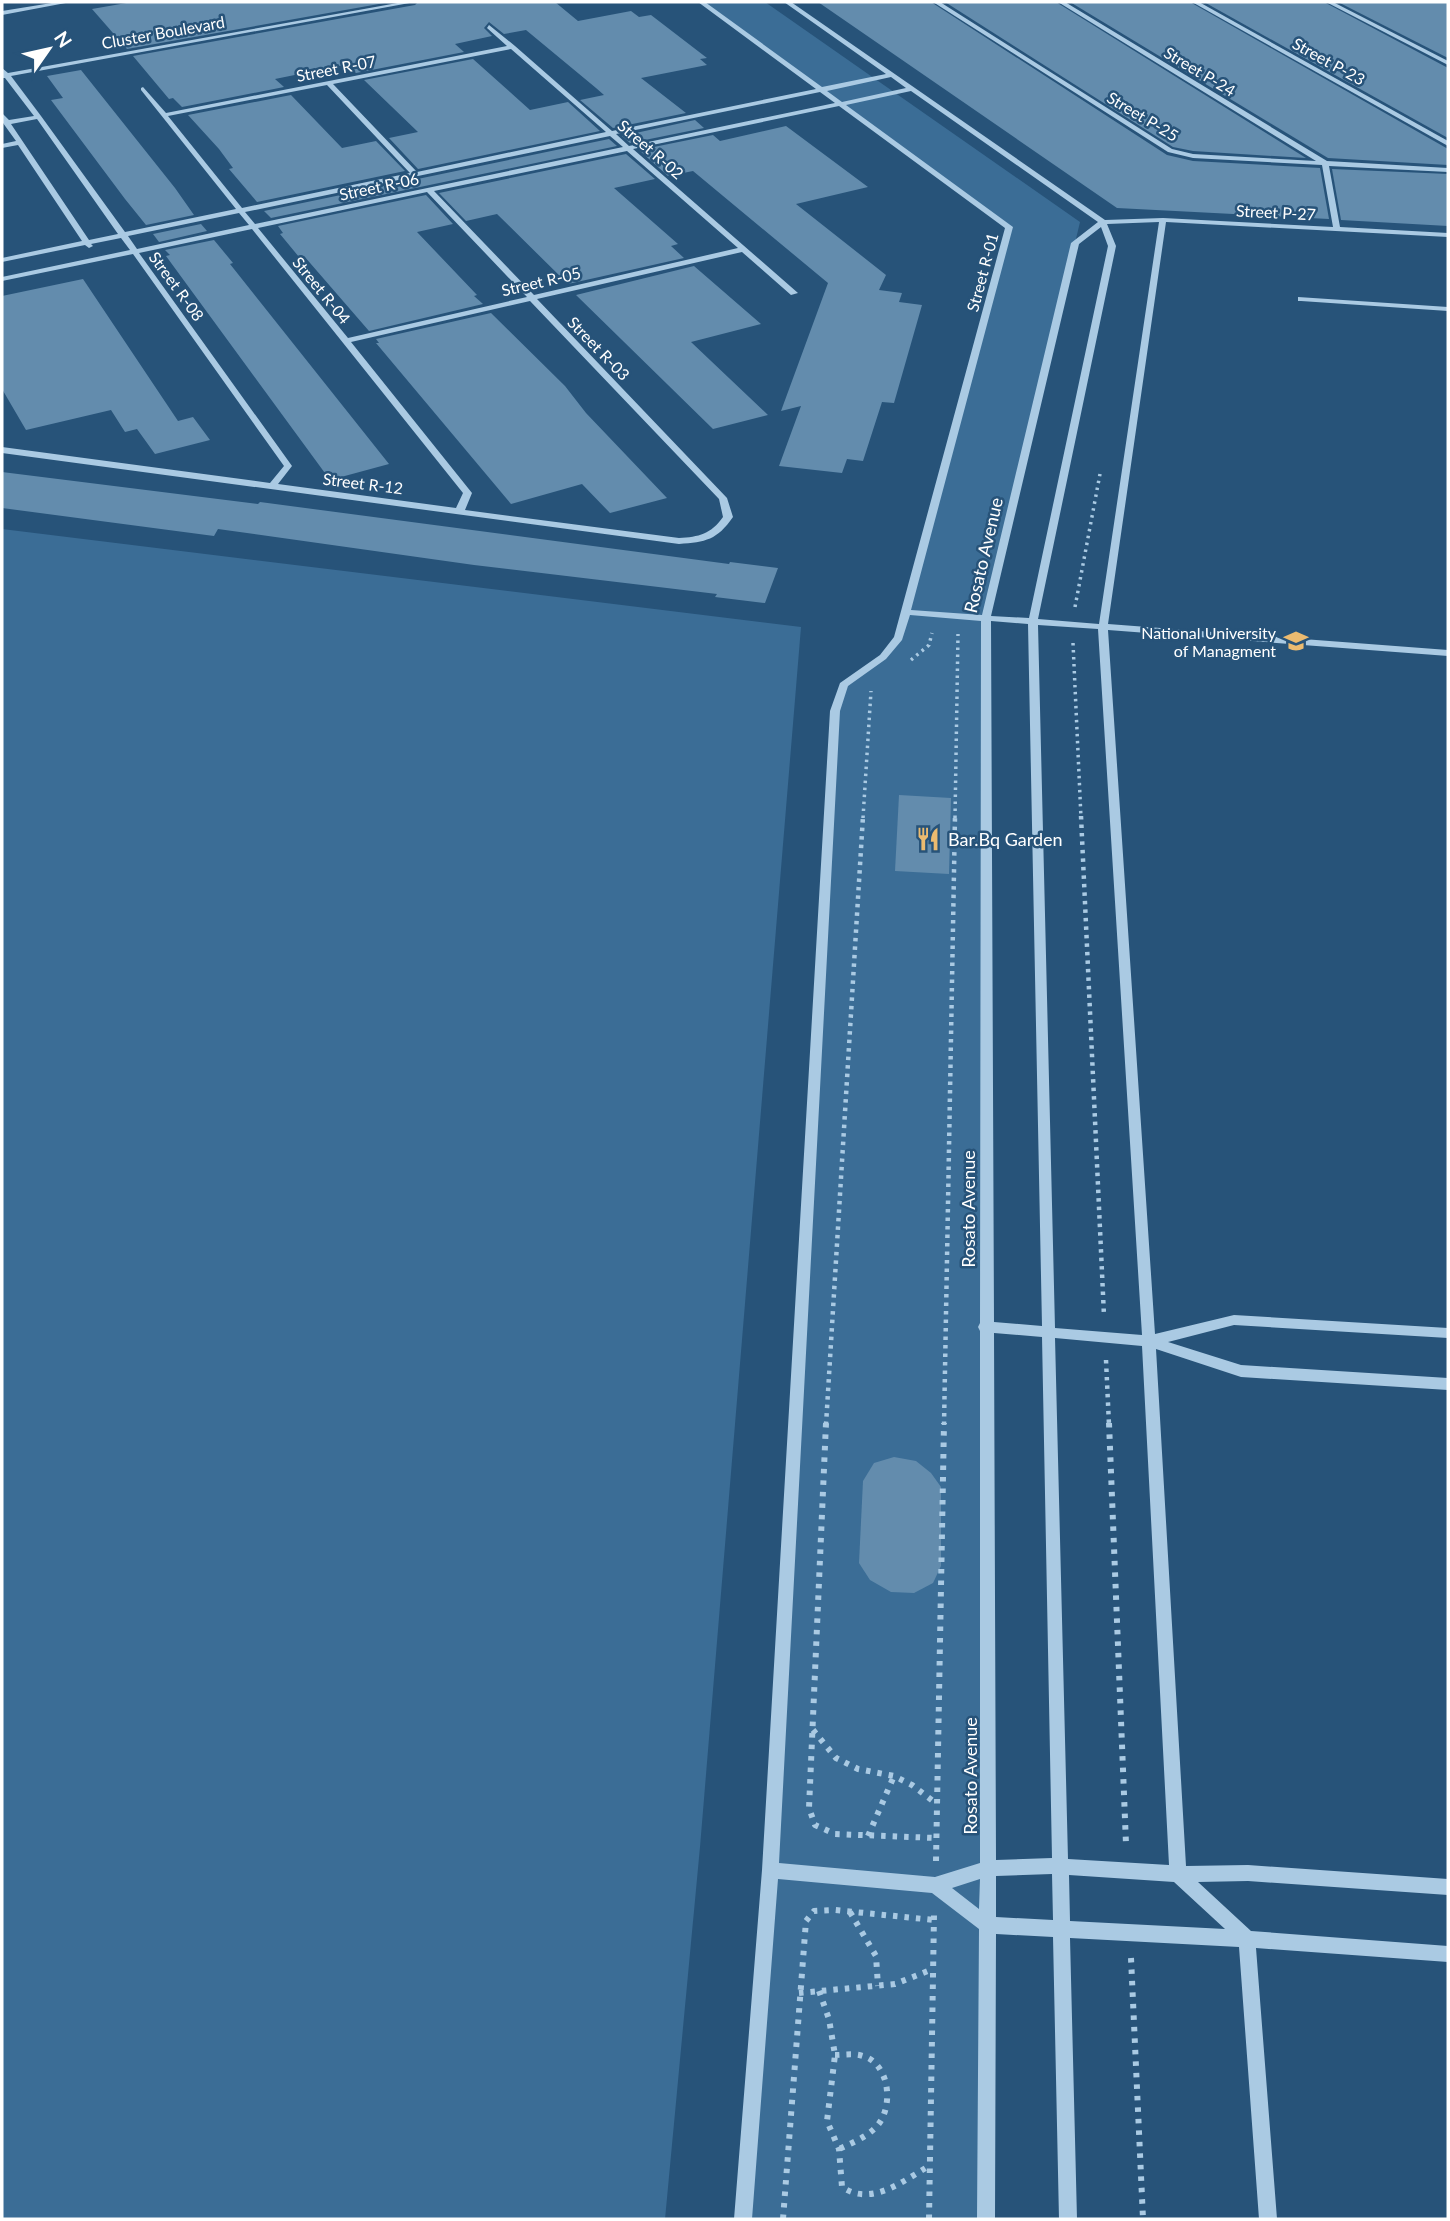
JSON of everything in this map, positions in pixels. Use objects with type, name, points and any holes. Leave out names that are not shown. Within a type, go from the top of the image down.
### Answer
[{"type":"street","points":[[2,13],[68,2]]},
{"type":"street","name":"Cluster Boulevard","points":[[3,73],[412,2]]},
{"type":"street","name":"Street R-01","points":[[701,2],[1009,227],[905,612]]},
{"type":"street","points":[[787,2],[1103,222],[1112,246],[1033,622],[1068,2219]]},
{"type":"street","name":"Street P-25","points":[[936,2],[1170,151],[1193,156],[1448,170]]},
{"type":"street","name":"Street P-24","points":[[1060,2],[1325,163]]},
{"type":"street","name":"Street P-23","points":[[1195,2],[1448,144]]},
{"type":"street","points":[[1329,2],[1448,63]]},
{"type":"street","name":"Street R-02","points":[[489,27],[794,293]]},
{"type":"street","name":"Street R-07","points":[[164,115],[513,47]]},
{"type":"street","name":"Street R-08","points":[[3,73],[29,102],[288,466],[272,486]]},
{"type":"street","name":"Street R-06","points":[[2,260],[892,75]]},
{"type":"street","points":[[328,83],[415,174]]},
{"type":"street","name":"Street R-04","points":[[143,89],[468,493],[460,510]]},
{"type":"street","name":"Street R-06","points":[[2,279],[912,89]]},
{"type":"street","points":[[4,119],[39,117]]},
{"type":"street","points":[[4,119],[98,259]]},
{"type":"street","points":[[2,146],[20,142]]},
{"type":"street","points":[[1325,163],[1337,230]]},
{"type":"street","name":"Street R-03","points":[[429,190],[723,498],[728,517],[719,532]]},
{"type":"street","points":[[1163,220],[1103,627],[1149,1341],[1178,1874],[1247,1939],[1268,2219]]},
{"type":"street","name":"Street P-27","points":[[1103,222],[1163,220],[1448,235]]},
{"type":"street","name":"Rosato Avenue","points":[[986,2219],[986,618],[1075,243],[1103,222]]},
{"type":"street","name":"Street R-05","points":[[346,341],[743,249]]},
{"type":"street","points":[[1301,299],[1448,309]]},
{"type":"street","name":"Street R-12","points":[[2,450],[679,541],[701,539],[719,532]]},
{"type":"street","points":[[743,2219],[771,1870],[835,711],[844,685],[883,657],[898,638],[905,612],[1448,653]]},
{"type":"street","points":[[1149,1341],[1234,1320],[1448,1333]]},
{"type":"street","points":[[985,1327],[1149,1341],[1241,1371],[1448,1384]]},
{"type":"street","points":[[771,1870],[935,1885],[988,1868],[1060,1866],[1178,1874],[1248,1873],[1448,1887]]},
{"type":"street","points":[[935,1885],[987,1925],[1247,1939],[1448,1954]]},
{"type":"path","points":[[1103,463],[1072,625],[1127,1871]]},
{"type":"path","points":[[902,666],[929,645],[935,628]]},
{"type":"path","points":[[929,2219],[958,629],[949,629]]},
{"type":"path","points":[[876,685],[869,693],[827,1414],[809,1808],[815,1825],[835,1834],[936,1838]]},
{"type":"path","points":[[813,1730],[836,1758],[858,1769],[894,1776],[912,1784],[937,1804]]},
{"type":"path","points":[[867,1836],[894,1776]]},
{"type":"path","points":[[783,2219],[806,1921],[814,1912],[850,1912],[934,1920]]},
{"type":"path","points":[[850,1912],[870,1941],[877,1959],[880,1977],[878,1986]]},
{"type":"path","points":[[1130,1933],[1143,2219]]},
{"type":"path","points":[[799,1993],[895,1984],[933,1969]]},
{"type":"path","points":[[819,1991],[830,2019],[835,2055],[827,2122],[839,2149],[842,2187],[846,2191],[863,2196],[879,2193],[930,2166]]},
{"type":"path","points":[[835,2055],[862,2056],[873,2062],[883,2075],[888,2100],[880,2124],[839,2149]]},
{"type":"shaded area","points":[[701,2],[765,2],[1080,222],[986,618],[986,2219],[743,2219],[770,1870],[835,711],[844,685],[883,657],[899,638],[1009,227]]},
{"type":"shaded area","points":[[2,529],[801,627],[700,1847],[665,2219],[2,2219]]},
{"type":"building","points":[[132,2],[390,2],[127,49],[92,9]]},
{"type":"building","points":[[418,2],[555,2],[578,21],[631,11],[639,17],[651,15],[707,58],[700,59],[707,65],[641,78],[686,113],[613,128],[580,100],[604,95],[596,88],[526,30],[504,34],[489,22],[484,28],[492,36],[455,44],[464,52],[356,73],[348,65],[339,66],[275,79],[284,87],[182,107],[173,98],[169,99],[133,56],[415,5]]},
{"type":"building","points":[[818,2],[931,2],[1167,155],[1193,161],[1320,168],[1329,219],[1117,208]]},
{"type":"building","points":[[945,2],[1056,2],[1306,158],[1193,151],[1173,147]]},
{"type":"building","points":[[1070,2],[1190,2],[1448,149],[1448,165],[1328,158]]},
{"type":"building","points":[[1204,2],[1324,2],[1448,68],[1448,138]]},
{"type":"building","points":[[1338,2],[1448,2],[1448,58]]},
{"type":"building","points":[[473,59],[530,110],[568,102],[600,131],[418,169],[389,138],[418,132],[364,80]]},
{"type":"building","points":[[81,70],[194,215],[146,225],[125,199],[51,100],[63,98],[47,76]]},
{"type":"building","points":[[291,95],[342,148],[376,141],[405,171],[257,202],[229,169],[233,168],[219,149],[188,115]]},
{"type":"building","points":[[695,120],[704,128],[630,143],[622,136]]},
{"type":"building","points":[[786,126],[868,187],[796,204],[886,275],[879,290],[902,293],[899,302],[922,305],[894,403],[882,402],[863,461],[847,459],[842,473],[779,466],[801,406],[781,411],[828,283],[693,171],[668,176],[639,150],[713,135],[720,141]]},
{"type":"building","points":[[609,139],[617,146],[271,218],[264,211]]},
{"type":"building","points":[[626,154],[655,179],[614,188],[678,244],[671,246],[684,258],[568,284],[497,214],[466,221],[439,193]]},
{"type":"building","points":[[1332,169],[1448,174],[1448,226],[1341,220]]},
{"type":"building","points":[[426,195],[453,224],[417,232],[483,304],[369,331],[304,256],[299,257],[280,234],[283,233],[278,226]]},
{"type":"building","points":[[201,224],[207,231],[159,242],[153,234]]},
{"type":"building","points":[[214,240],[233,263],[230,264],[389,464],[330,480],[166,256],[170,255],[165,250]]},
{"type":"building","points":[[694,266],[761,324],[691,342],[768,415],[713,429],[576,295]]},
{"type":"building","points":[[83,279],[178,421],[193,417],[210,440],[155,454],[137,429],[125,432],[111,410],[26,430],[2,389],[2,296]]},
{"type":"building","points":[[491,313],[565,386],[586,413],[667,498],[610,513],[582,484],[511,504],[376,343],[379,343],[376,339]]},
{"type":"building","points":[[2,472],[778,568],[765,603],[715,597],[717,594],[474,565],[218,529],[214,536],[2,508]]},
{"type":"building","points":[[899,795],[951,798],[949,874],[895,871]]},
{"type":"building","points":[[894,1457],[916,1461],[931,1473],[941,1487],[941,1566],[933,1583],[914,1593],[891,1592],[870,1580],[859,1563],[863,1481],[874,1463]]},
{"type":"place","name":"National University of Managment","points":[[1296,641]]},
{"type":"place","name":"Bar.Bq Garden","points":[[928,839]]}]
